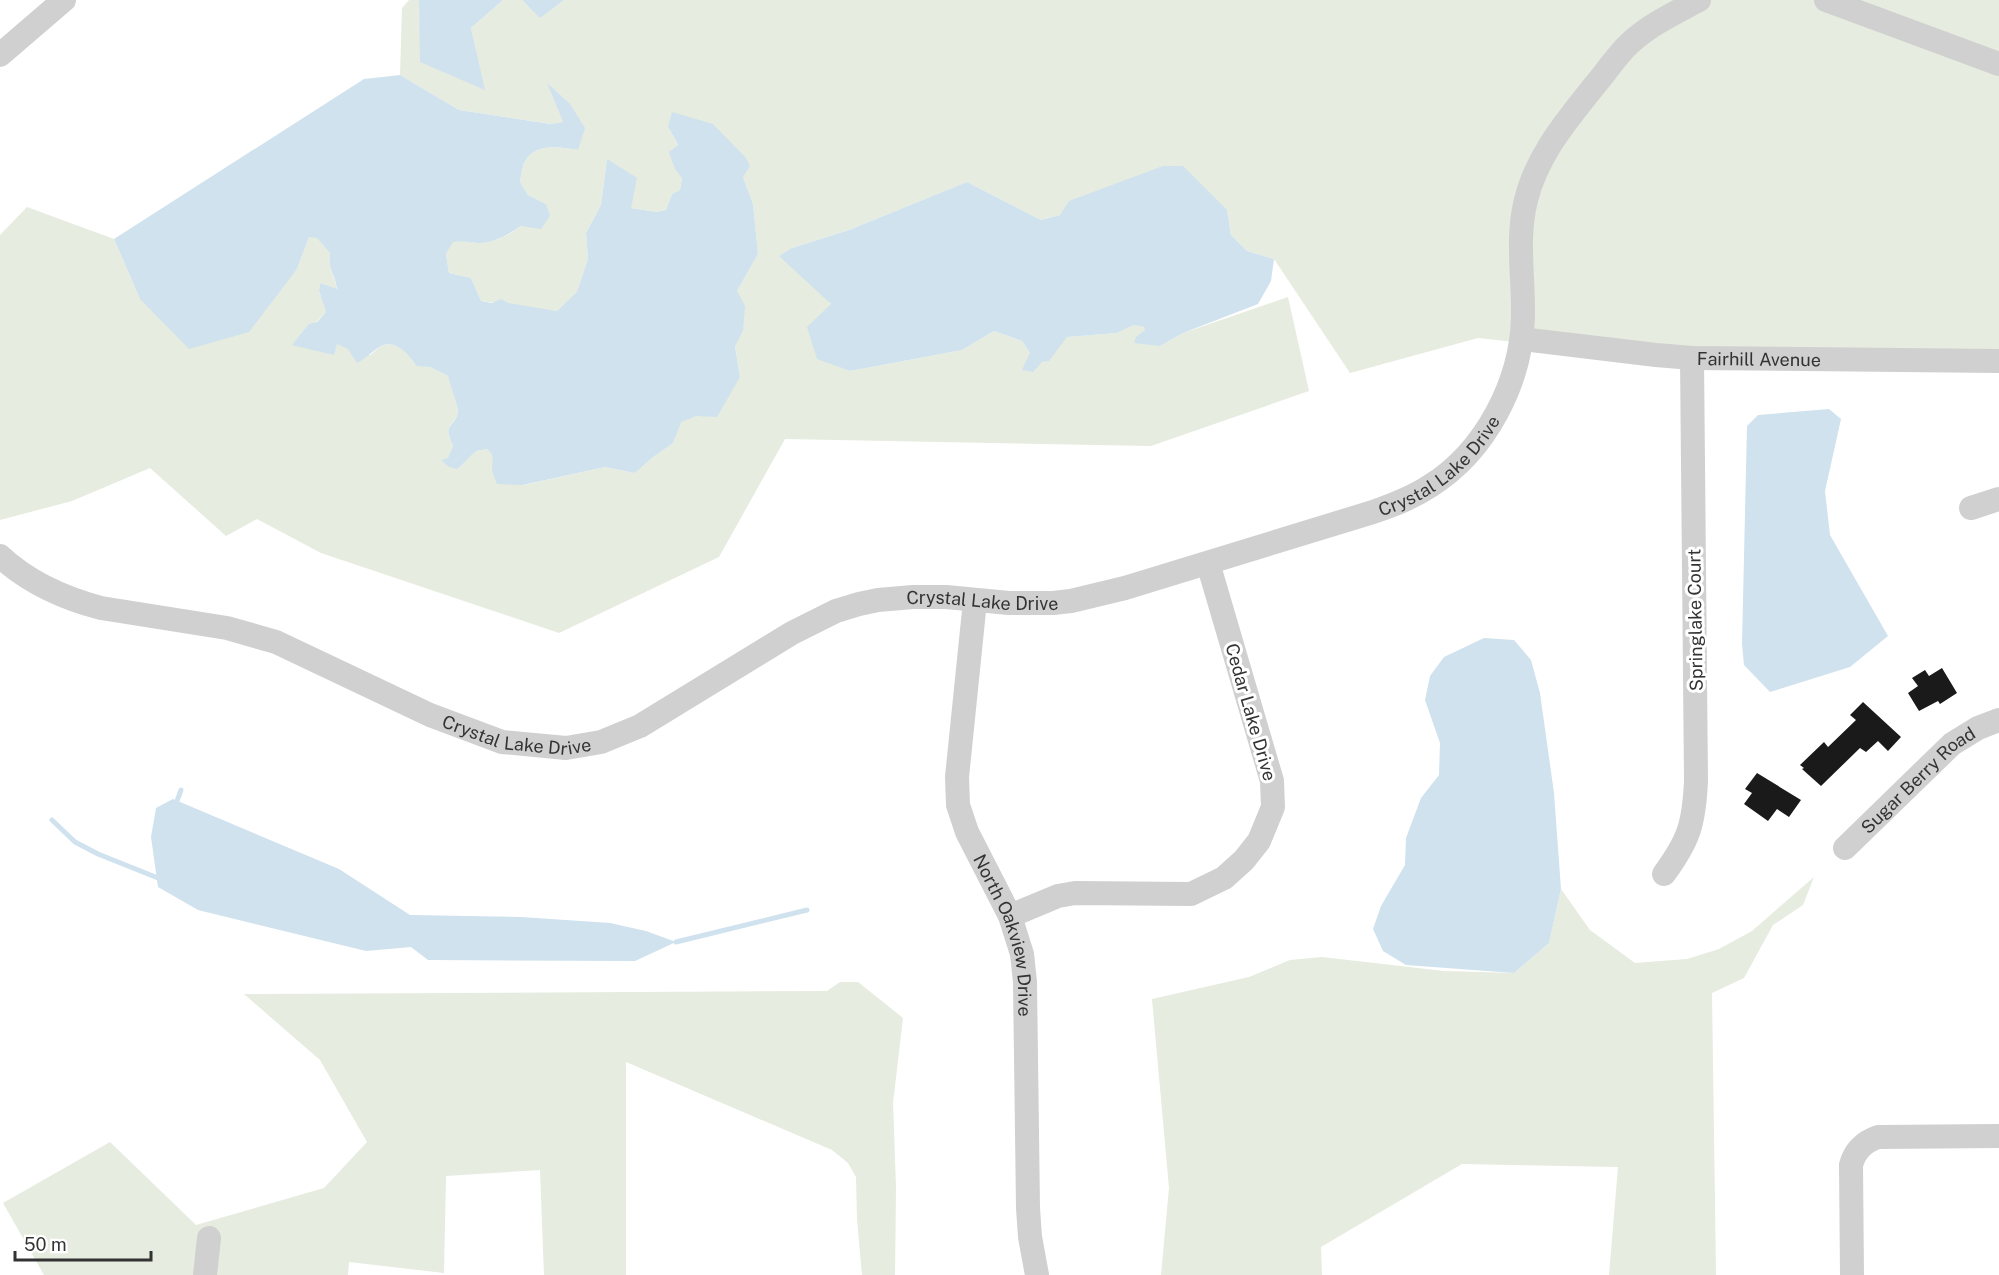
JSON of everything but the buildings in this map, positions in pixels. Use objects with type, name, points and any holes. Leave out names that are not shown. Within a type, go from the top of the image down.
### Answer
[{"type":"street","points":[[0,55],[64,0]]},
{"type":"street","name":"Crystal Lake Drive","points":[[0,556],[42,586],[84,603],[101,608],[227,628],[260,637],[276,642],[430,715],[502,742],[566,748],[601,742],[640,726],[792,633],[836,611],[859,604],[897,598],[946,597],[1035,604],[1071,601],[1125,588],[1373,512],[1398,503],[1431,486],[1472,448],[1495,416],[1511,380],[1522,339],[1521,239],[1523,217],[1531,185],[1543,158],[1558,131],[1630,44],[1656,23],[1699,0]]},
{"type":"street","points":[[1826,0],[1999,64]]},
{"type":"street","name":"Fairhill Avenue","points":[[1522,339],[1692,358],[1999,361]]},
{"type":"street","name":"Springlake Court","points":[[1664,874],[1681,850],[1695,809],[1692,358]]},
{"type":"street","points":[[1971,508],[1999,500]]},
{"type":"street","name":"Cedar Lake Drive","points":[[1010,916],[1058,896],[1075,893],[1191,894],[1224,878],[1244,860],[1259,841],[1273,807],[1272,781],[1208,562]]},
{"type":"street","name":"North Oakview Drive","points":[[975,601],[957,777],[958,806],[967,832],[1010,916],[1022,954],[1026,982],[1028,1208],[1030,1237],[1037,1275]]},
{"type":"street","name":"Sugar Berry Road","points":[[1845,848],[1953,744],[1978,728],[1999,720]]},
{"type":"street","points":[[1852,1275],[1851,1165],[1862,1145],[1878,1137],[1999,1136]]},
{"type":"street","points":[[205,1275],[209,1238]]},
{"type":"shaded area","points":[[409,0],[419,0],[421,62],[484,89],[471,28],[503,0],[522,0],[540,17],[564,0],[1999,0],[1999,368],[1735,366],[1478,338],[1350,373],[1274,259],[1247,251],[1231,235],[1227,210],[1070,201],[1060,215],[1041,220],[967,182],[849,230],[792,248],[831,305],[817,358],[850,371],[962,350],[994,331],[1022,341],[1030,353],[1042,362],[1049,360],[1066,337],[1117,333],[1134,325],[1144,327],[1160,346],[1183,333],[1288,297],[1309,391],[1151,446],[785,439],[719,557],[559,633],[321,553],[257,519],[226,536],[150,468],[72,501],[0,520],[0,235],[27,207],[114,239],[140,299],[292,275],[297,269],[309,237],[317,237],[330,253],[330,263],[337,290],[320,283],[319,291],[326,312],[316,322],[334,354],[337,343],[370,355],[387,344],[402,349],[417,365],[430,367],[448,376],[458,410],[449,428],[453,446],[448,459],[442,460],[458,469],[476,451],[487,449],[492,455],[492,470],[524,485],[605,467],[635,473],[673,443],[680,422],[697,416],[740,377],[735,345],[743,331],[737,291],[758,254],[753,204],[743,177],[668,127],[678,146],[675,169],[682,177],[680,190],[672,194],[666,210],[657,212],[631,208],[607,159],[601,205],[586,233],[588,259],[577,293],[557,311],[481,301],[471,278],[449,273],[446,254],[453,241],[476,243],[496,240],[515,231],[546,204],[528,195],[520,182],[523,165],[529,156],[548,148],[578,150],[548,85],[563,122],[552,124],[459,110],[400,75],[402,8]]},
{"type":"shaded area","points":[[1814,877],[1803,905],[1773,925],[1744,978],[1712,993],[1716,1275],[1609,1275],[1618,1167],[1462,1164],[1321,1247],[1322,1275],[1161,1275],[1169,1188],[1152,999],[1249,977],[1290,960],[1322,957],[1444,971],[1514,973],[1549,943],[1561,889],[1590,930],[1635,963],[1687,959],[1719,949],[1752,931]]},
{"type":"shaded area","points":[[840,982],[858,982],[903,1018],[893,1103],[896,1188],[895,1275],[862,1275],[856,1177],[848,1163],[832,1150],[626,1062],[626,1275],[544,1275],[540,1170],[446,1176],[444,1273],[349,1262],[348,1275],[44,1275],[3,1203],[110,1142],[196,1225],[324,1188],[367,1142],[320,1060],[244,994],[827,991]]},
{"type":"water","points":[[419,0],[503,0],[471,28],[485,90],[420,62]]},
{"type":"water","points":[[522,0],[564,0],[540,18]]},
{"type":"water","points":[[400,75],[459,110],[551,124],[563,122],[547,83],[570,104],[585,128],[578,150],[555,147],[541,149],[529,156],[524,163],[520,182],[528,195],[546,204],[550,216],[541,229],[521,226],[506,236],[489,242],[453,242],[446,254],[449,273],[471,278],[481,301],[492,303],[501,299],[508,303],[557,311],[577,292],[588,259],[586,233],[601,205],[607,159],[637,178],[631,208],[657,212],[666,210],[672,194],[680,190],[682,178],[675,169],[669,152],[678,145],[668,127],[672,112],[713,124],[746,158],[750,166],[743,177],[753,204],[758,254],[737,291],[745,306],[743,331],[735,346],[740,377],[717,417],[697,416],[681,422],[673,443],[635,473],[605,467],[523,485],[497,484],[492,470],[492,455],[487,449],[476,451],[458,469],[449,467],[441,460],[448,458],[453,446],[449,428],[458,410],[448,376],[430,367],[417,366],[397,346],[387,344],[357,363],[348,349],[337,344],[334,355],[292,345],[309,324],[317,322],[326,312],[319,291],[320,283],[337,289],[330,263],[330,253],[317,238],[309,237],[297,269],[249,332],[189,349],[140,299],[114,239],[364,79]]},
{"type":"water","points":[[1163,166],[1183,166],[1227,210],[1231,235],[1247,251],[1274,259],[1271,281],[1258,304],[1183,333],[1160,346],[1134,343],[1136,337],[1145,330],[1144,327],[1134,325],[1117,333],[1067,337],[1049,361],[1042,362],[1033,372],[1022,370],[1030,353],[1022,341],[994,331],[962,350],[850,371],[817,359],[807,327],[831,304],[779,256],[792,248],[849,230],[967,182],[1041,220],[1060,215],[1069,201]]},
{"type":"water","points":[[1829,409],[1841,419],[1825,491],[1830,535],[1888,636],[1850,667],[1770,692],[1744,665],[1742,644],[1747,426],[1758,415]]},
{"type":"water","points":[[1484,638],[1514,640],[1531,660],[1540,693],[1554,793],[1561,889],[1549,943],[1514,973],[1406,965],[1383,951],[1373,929],[1381,906],[1405,865],[1406,838],[1421,798],[1439,775],[1440,743],[1425,700],[1430,676],[1444,657]]},
{"type":"water","points":[[173,799],[339,869],[410,915],[521,917],[610,923],[646,931],[676,942],[635,961],[428,960],[411,947],[366,951],[198,910],[158,887],[151,837],[156,808]]},
{"type":"waterway","points":[[177,801],[181,790]]},
{"type":"waterway","points":[[52,820],[75,842],[98,854],[163,880]]},
{"type":"waterway","points":[[676,942],[807,910]]}]
